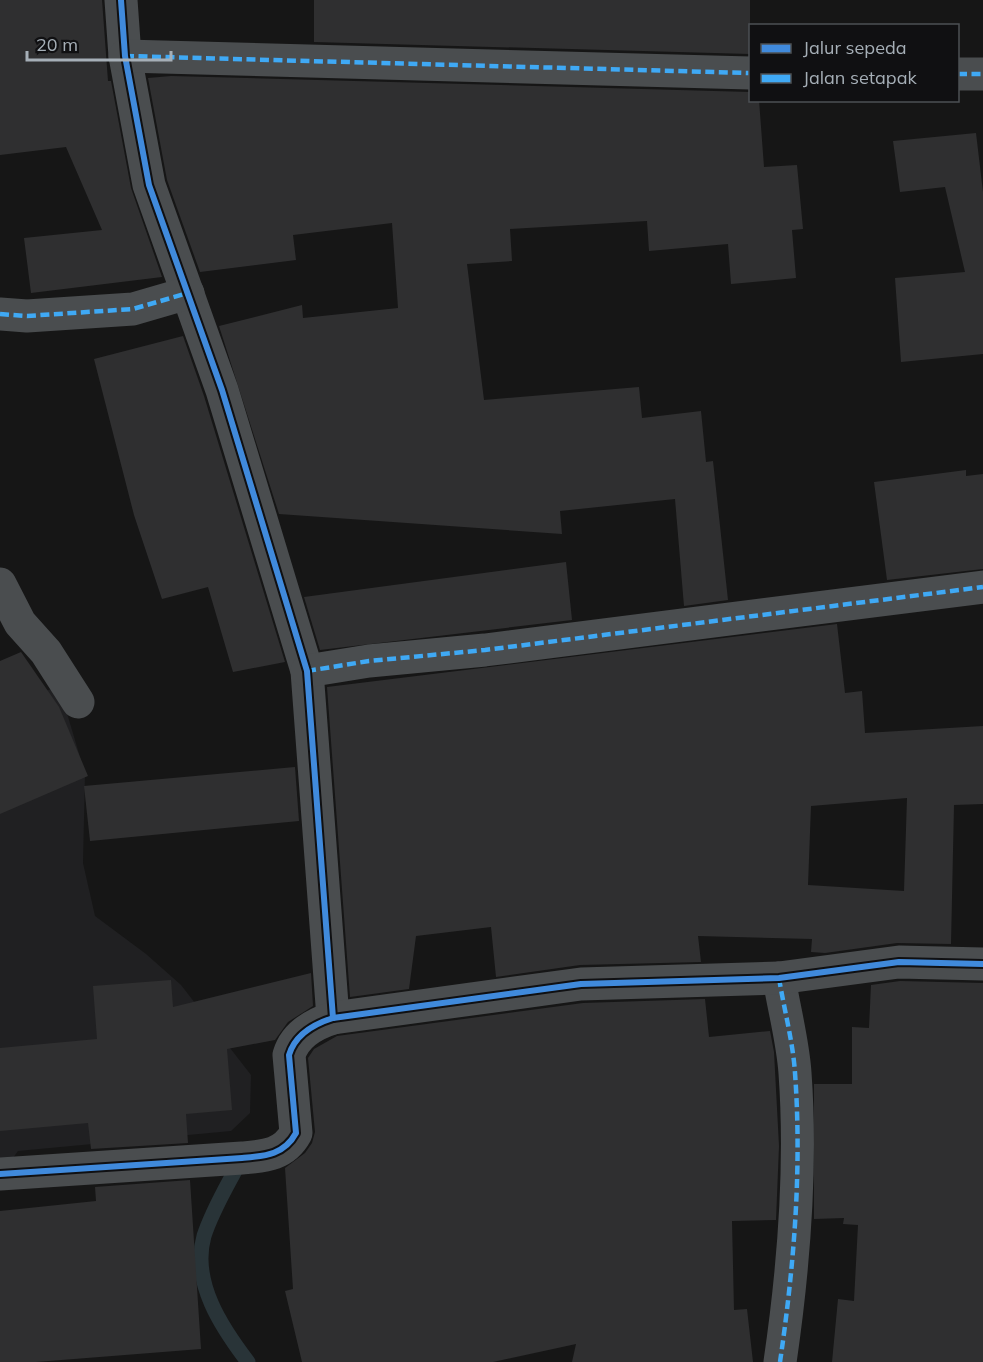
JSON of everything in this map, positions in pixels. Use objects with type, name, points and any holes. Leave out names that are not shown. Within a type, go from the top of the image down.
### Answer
[{"type":"street","points":[[121,0],[125,56],[149,185],[222,390],[307,671],[333,1018]]},
{"type":"street","points":[[125,56],[749,73]]},
{"type":"street","points":[[959,74],[983,74]]},
{"type":"street","points":[[0,314],[27,316],[133,309],[188,293]]},
{"type":"street","points":[[0,584],[20,623],[46,652],[78,702]]},
{"type":"street","points":[[307,671],[369,661],[509,647],[983,587]]},
{"type":"street","points":[[0,1174],[242,1158],[271,1155],[284,1149],[296,1133],[289,1055],[291,1047],[312,1028],[333,1018],[581,984],[779,978],[899,962],[983,964]]},
{"type":"street","points":[[779,978],[795,1071],[799,1175],[788,1308],[780,1362]]},
{"type":"shaded area","points":[[59,686],[85,774],[83,863],[95,916],[146,954],[181,985],[251,1075],[250,1113],[231,1131],[18,1151],[0,1176],[0,708]]},
{"type":"building","points":[[0,0],[102,0],[108,81],[111,81],[131,188],[162,277],[31,293],[24,238],[102,230],[66,147],[0,155]]},
{"type":"building","points":[[314,0],[750,0],[749,54],[314,42]]},
{"type":"building","points":[[171,76],[749,92],[749,102],[759,102],[764,167],[797,165],[803,229],[792,230],[796,278],[731,284],[728,244],[649,251],[647,221],[510,229],[512,261],[467,264],[484,400],[639,387],[642,418],[701,411],[706,462],[713,461],[728,600],[684,606],[675,499],[560,511],[562,534],[279,514],[219,326],[302,305],[303,318],[398,308],[392,223],[293,235],[296,260],[200,272],[167,180],[148,78]]},
{"type":"building","points":[[976,133],[983,192],[983,354],[901,362],[895,278],[965,272],[945,187],[900,192],[893,141]]},
{"type":"building","points":[[183,336],[204,396],[285,662],[233,672],[208,587],[162,599],[134,515],[94,359]]},
{"type":"building","points":[[966,470],[966,476],[983,474],[983,569],[887,580],[874,482]]},
{"type":"building","points":[[566,562],[572,620],[320,650],[304,597]]},
{"type":"building","points":[[837,624],[845,693],[862,691],[865,733],[983,726],[983,804],[954,805],[951,944],[897,943],[825,953],[811,952],[812,939],[698,936],[701,962],[580,965],[496,977],[491,927],[416,936],[409,989],[350,997],[327,687]],"holes":[[[907,798],[904,891],[808,885],[811,806]]]},
{"type":"building","points":[[21,652],[59,707],[88,776],[0,814],[0,661]]},
{"type":"building","points":[[295,767],[299,821],[90,841],[84,786]]},
{"type":"building","points":[[311,973],[313,1006],[288,1022],[275,1040],[227,1049],[232,1110],[186,1114],[188,1143],[91,1149],[88,1123],[0,1131],[0,1048],[97,1039],[93,986],[171,980],[173,1007]]},
{"type":"building","points":[[900,981],[983,983],[983,1362],[832,1362],[838,1299],[854,1301],[858,1225],[843,1224],[844,1218],[814,1219],[814,1084],[852,1084],[852,1027],[869,1028],[871,985]]},
{"type":"building","points":[[705,999],[709,1037],[770,1031],[774,1052],[779,1146],[776,1220],[732,1221],[734,1310],[747,1309],[753,1362],[572,1362],[576,1344],[493,1362],[302,1362],[285,1291],[293,1289],[285,1168],[305,1153],[312,1143],[315,1132],[308,1058],[314,1049],[337,1036],[583,1003]]},
{"type":"building","points":[[190,1180],[201,1349],[36,1362],[0,1362],[0,1211],[96,1201],[95,1187]]},
{"type":"waterway","points":[[238,1165],[207,1227],[201,1253],[205,1287],[211,1304],[228,1334],[248,1362]]},
{"type":"marked path","points":[[125,56],[749,73]]},
{"type":"marked path","points":[[959,74],[983,74]]},
{"type":"marked path","points":[[0,314],[27,316],[133,309],[188,293]]},
{"type":"marked path","points":[[307,671],[369,661],[485,650],[983,587]]},
{"type":"marked path","points":[[779,978],[794,1061],[798,1146],[793,1254],[780,1362]]},
{"type":"cycle path","points":[[121,0],[125,56],[149,185],[222,390],[307,671],[333,1018]]},
{"type":"cycle path","points":[[0,1174],[242,1158],[266,1155],[280,1150],[296,1133],[289,1055],[296,1042],[306,1031],[333,1018],[581,984],[779,978],[899,962],[983,964]]}]
